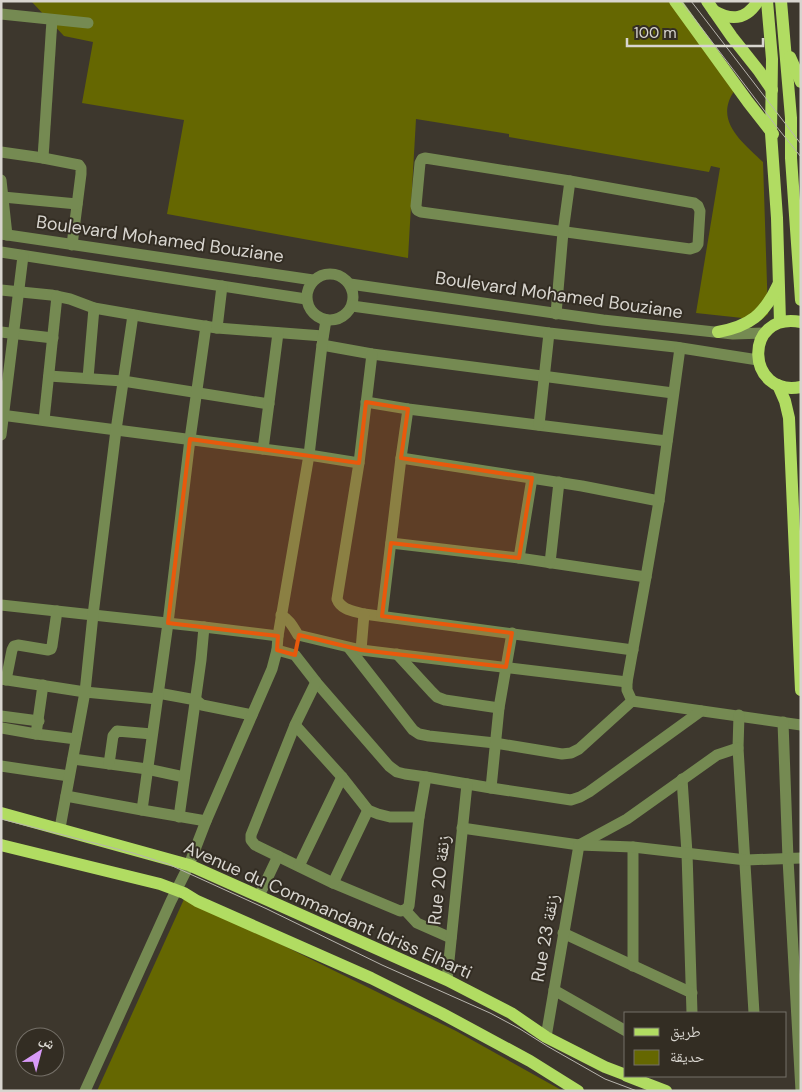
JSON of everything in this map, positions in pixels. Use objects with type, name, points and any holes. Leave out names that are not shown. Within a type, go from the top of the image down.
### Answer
[{"type":"main road","points":[[675,1],[801,171]]},
{"type":"main road","points":[[710,6],[724,16],[738,17],[750,12],[758,1]]},
{"type":"main road","points":[[767,1],[772,70],[772,133],[780,322]]},
{"type":"main road","points":[[782,1],[791,118],[791,158],[798,217],[801,300]]},
{"type":"main road","points":[[710,6],[759,71],[801,132]]},
{"type":"main road","points":[[785,46],[801,82]]},
{"type":"main road","points":[[718,332],[734,329],[756,317],[772,298],[779,283]]},
{"type":"main road","points":[[801,322],[791,320],[771,326],[764,333],[758,348],[760,368],[768,378],[786,388],[801,386]]},
{"type":"main road","points":[[778,385],[785,401],[789,418],[801,690]]},
{"type":"main road","name":"Avenue du Commandant Idriss Elharti","points":[[1,813],[189,865],[446,980],[511,1013],[546,1037],[605,1067],[624,1074]]},
{"type":"main road","points":[[1,845],[160,884],[184,892],[197,901],[371,978],[433,1008],[530,1061],[578,1091]]},
{"type":"main road","name":"Avenue du Commandant Idriss Elharti","points":[[632,1077],[666,1091]]},
{"type":"street","points":[[1,14],[88,23]]},
{"type":"street","points":[[43,158],[52,20]]},
{"type":"street","points":[[1,152],[79,165],[81,174],[72,245]]},
{"type":"street","points":[[425,158],[570,181],[694,203],[700,210],[698,244],[690,249],[563,232],[417,210],[420,162],[425,158]]},
{"type":"street","points":[[1,180],[4,234]]},
{"type":"street","points":[[556,314],[563,232],[570,181]]},
{"type":"street","points":[[3,197],[77,204]]},
{"type":"street","name":"Boulevard Mohamed Bouziane","points":[[4,234],[314,280]]},
{"type":"street","name":"Boulevard Mohamed Bouziane","points":[[1,252],[306,298]]},
{"type":"street","points":[[1,435],[5,371],[14,333],[23,256]]},
{"type":"street","points":[[325,273],[337,274],[350,284],[354,298],[352,306],[341,318],[326,320],[312,313],[306,298],[309,285],[314,280],[325,273]]},
{"type":"street","name":"Boulevard Mohamed Bouziane","points":[[350,284],[603,320],[733,334],[764,333]]},
{"type":"street","points":[[142,810],[168,623],[196,393],[222,286]]},
{"type":"street","points":[[1,290],[57,296],[94,308],[133,315],[212,327],[278,333],[322,341],[372,354],[673,393]]},
{"type":"street","points":[[44,420],[57,296]]},
{"type":"street","name":"Boulevard Mohamed Bouziane","points":[[352,306],[549,333],[729,354],[758,360]]},
{"type":"street","points":[[88,378],[94,308]]},
{"type":"street","points":[[60,828],[85,692],[92,615],[133,315]]},
{"type":"street","points":[[85,1091],[189,865],[206,821],[272,669],[277,650],[309,455],[326,320]]},
{"type":"street","points":[[1,332],[53,338]]},
{"type":"street","points":[[263,449],[278,333]]},
{"type":"street","points":[[538,425],[549,333]]},
{"type":"street","points":[[632,701],[627,690],[627,682],[659,501],[680,348]]},
{"type":"street","points":[[372,354],[359,463],[337,599],[342,606],[364,614],[633,650]]},
{"type":"street","points":[[49,376],[123,381],[269,404]]},
{"type":"street","points":[[366,402],[667,442]]},
{"type":"street","points":[[382,616],[408,409]]},
{"type":"street","points":[[3,415],[359,463]]},
{"type":"street","points":[[401,458],[559,482],[659,501]]},
{"type":"street","points":[[519,558],[532,478]]},
{"type":"street","points":[[550,563],[559,482]]},
{"type":"street","points":[[391,543],[519,558],[646,577]]},
{"type":"street","points":[[1,605],[278,636]]},
{"type":"street","points":[[57,611],[51,649],[14,646],[4,680],[85,692],[196,700],[202,705],[252,715]]},
{"type":"street","points":[[361,650],[364,614]]},
{"type":"street","points":[[282,615],[292,624],[298,635],[295,655]]},
{"type":"street","points":[[180,817],[204,627]]},
{"type":"street","points":[[491,788],[499,708],[512,634]]},
{"type":"street","points":[[298,635],[361,650],[627,682]]},
{"type":"street","points":[[349,648],[412,730],[429,736],[495,743],[562,754],[571,753],[632,701],[801,725]]},
{"type":"street","points":[[277,650],[295,655],[389,766],[397,772],[571,800],[589,792],[701,711]]},
{"type":"street","points":[[397,654],[438,697],[445,700],[499,708]]},
{"type":"street","points":[[316,682],[295,725],[251,834],[251,840],[255,844],[333,883],[400,911],[405,910],[409,906],[419,817],[426,776]]},
{"type":"street","points":[[36,734],[44,686]]},
{"type":"street","points":[[739,715],[738,748],[754,1012]]},
{"type":"street","points":[[2,724],[38,721]]},
{"type":"street","points":[[783,722],[788,858],[801,1091]]},
{"type":"street","points":[[2,724],[36,734],[76,739]]},
{"type":"street","points":[[295,725],[342,777],[368,810],[390,817],[419,817]]},
{"type":"street","points":[[109,764],[113,736],[117,731],[152,734]]},
{"type":"street","points":[[579,845],[627,819],[717,755],[738,748]]},
{"type":"street","points":[[73,759],[147,769],[184,777]]},
{"type":"street","points":[[1,766],[69,776]]},
{"type":"street","points":[[298,866],[342,777]]},
{"type":"street","points":[[682,779],[687,853],[692,1012]]},
{"type":"street","name":"Rue 20 زنقة","points":[[446,980],[467,784]]},
{"type":"street","points":[[66,796],[206,821]]},
{"type":"street","points":[[333,883],[368,810]]},
{"type":"street","points":[[462,828],[579,845],[633,847],[746,860],[801,858]]},
{"type":"street","name":"Rue 23 زنقة","points":[[546,1037],[579,845]]},
{"type":"street","points":[[633,847],[633,966]]},
{"type":"street","points":[[259,896],[278,856]]},
{"type":"street","points":[[405,910],[417,923],[451,938]]},
{"type":"street","points":[[563,933],[692,993]]},
{"type":"street","points":[[554,990],[624,1030]]},
{"type":"highlighted area","points":[[366,402],[408,409],[401,458],[532,478],[519,558],[391,543],[382,616],[512,633],[506,667],[361,650],[299,635],[295,655],[277,650],[278,636],[168,623],[190,439],[359,463]]},
{"type":"green space","points":[[31,1],[671,1],[735,90],[729,101],[727,111],[729,121],[739,138],[763,162],[768,314],[761,320],[696,313],[720,168],[711,166],[709,172],[509,137],[509,134],[416,119],[408,258],[167,214],[184,120],[82,103],[93,42],[64,36]]},
{"type":"green space","points":[[185,897],[456,1031],[563,1091],[97,1091]]},
{"type":"tram line","points":[[681,1],[801,157]]},
{"type":"tram line","points":[[691,1],[801,144]]},
{"type":"tram line","points":[[1,819],[133,853],[168,864],[267,909],[382,965],[490,1013],[605,1079],[637,1091]]}]
